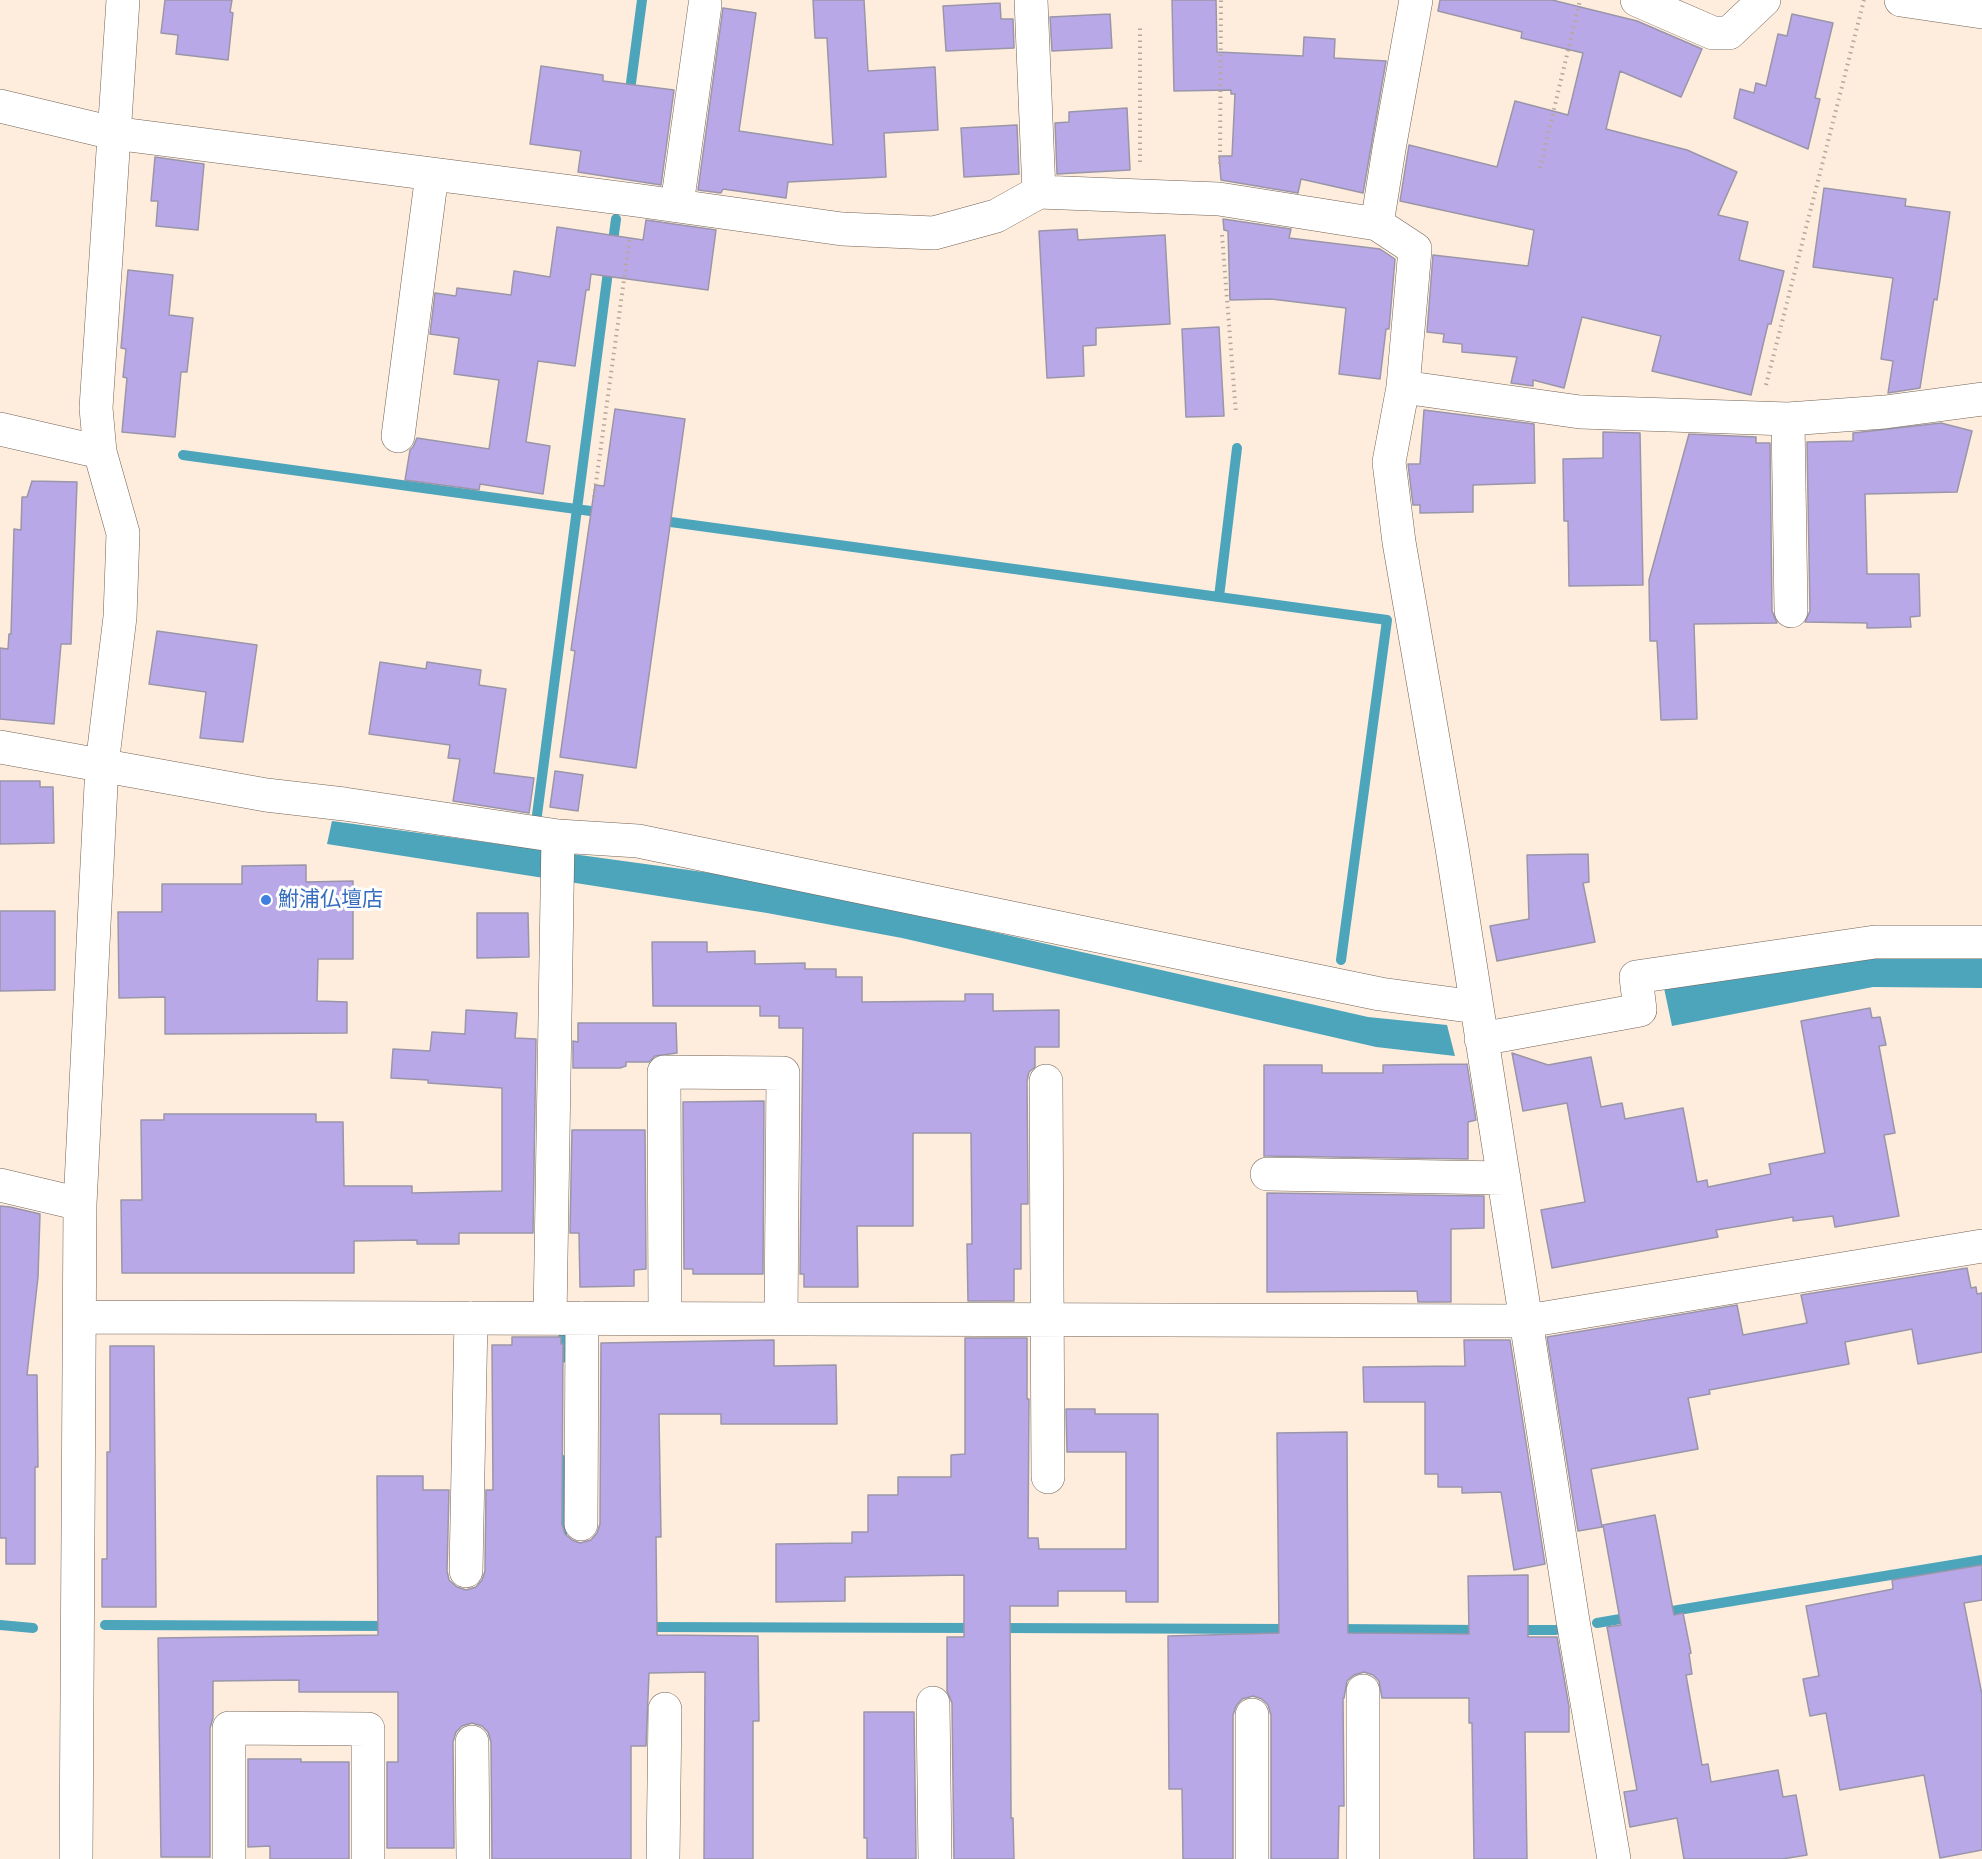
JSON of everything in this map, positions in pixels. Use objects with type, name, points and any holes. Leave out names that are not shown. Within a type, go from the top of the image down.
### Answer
[{"type":"street","points":[[76,1859],[80,1204],[102,765],[120,617],[123,533],[100,452],[96,408],[123,0]]},
{"type":"street","points":[[1031,0],[1039,192]]},
{"type":"street","points":[[1377,224],[1416,0]]},
{"type":"street","points":[[1637,0],[1713,33],[1729,33],[1764,0]]},
{"type":"street","points":[[1900,0],[1982,12]]},
{"type":"street","points":[[677,205],[705,5]]},
{"type":"street","points":[[0,106],[113,133],[677,205],[842,229],[934,233],[996,216],[1039,192],[1219,199],[1377,224],[1415,249],[1403,387],[1389,462],[1399,542],[1439,768],[1573,1621],[1614,1859]]},
{"type":"street","points":[[398,436],[432,174]]},
{"type":"street","points":[[1403,387],[1580,412],[1773,418],[1885,412],[1982,399]]},
{"type":"street","points":[[1773,418],[1791,610]]},
{"type":"street","points":[[0,429],[100,452]]},
{"type":"street","points":[[0,747],[266,795],[344,804],[558,842],[638,841],[1380,994],[1476,1007]]},
{"type":"street","points":[[550,1318],[558,842]]},
{"type":"street","points":[[1481,1039],[1640,1010],[1636,977],[1875,942],[1982,942]]},
{"type":"street","points":[[665,1318],[664,1072],[687,1072],[783,1073],[781,1319]]},
{"type":"street","points":[[1046,1081],[1048,1477]]},
{"type":"street","points":[[1267,1173],[1504,1178]]},
{"type":"street","points":[[0,1185],[80,1204]]},
{"type":"street","points":[[80,1317],[1527,1321],[1982,1246]]},
{"type":"street","points":[[466,1571],[471,1318]]},
{"type":"street","points":[[581,1524],[582,1318]]},
{"type":"street","points":[[1363,1691],[1363,1859]]},
{"type":"street","points":[[933,1703],[935,1859]]},
{"type":"street","points":[[663,1859],[665,1709]]},
{"type":"street","points":[[1252,1715],[1252,1859]]},
{"type":"street","points":[[229,1859],[229,1728],[368,1729],[368,1859]]},
{"type":"street","points":[[472,1742],[473,1859]]},
{"type":"path","points":[[1540,168],[1580,0]]},
{"type":"path","points":[[1773,418],[1864,0]]},
{"type":"path","points":[[1140,26],[1140,196]]},
{"type":"path","points":[[594,497],[635,200]]},
{"type":"water","points":[[332,821],[769,881],[1368,1017],[1447,1025],[1455,1056],[1376,1047],[902,938],[767,913],[327,844]]},
{"type":"water","points":[[1877,956],[1982,956],[1982,988],[1873,987],[1672,1026],[1664,988]]},
{"type":"building","points":[[165,0],[232,0],[230,12],[233,13],[228,60],[176,54],[178,35],[161,33]]},
{"type":"building","points":[[813,0],[864,0],[868,71],[935,67],[938,130],[884,133],[886,177],[788,182],[786,198],[723,189],[721,193],[698,190],[723,8],[756,13],[739,131],[833,145],[827,38],[815,38]]},
{"type":"building","points":[[1172,0],[1216,0],[1217,52],[1303,56],[1304,37],[1335,39],[1334,58],[1386,61],[1363,193],[1301,179],[1298,193],[1221,180],[1219,156],[1232,156],[1235,94],[1231,94],[1231,90],[1174,91]]},
{"type":"building","points":[[1440,0],[1552,0],[1637,21],[1702,49],[1681,97],[1620,71],[1606,129],[1687,150],[1737,172],[1718,215],[1748,222],[1739,260],[1784,271],[1771,324],[1768,324],[1751,395],[1652,371],[1661,336],[1582,317],[1564,388],[1533,380],[1533,386],[1511,383],[1517,357],[1462,352],[1462,344],[1443,342],[1444,334],[1427,332],[1433,255],[1528,266],[1534,230],[1400,201],[1409,145],[1497,167],[1515,101],[1568,115],[1583,53],[1521,38],[1522,32],[1438,11]]},
{"type":"building","points":[[1000,3],[1001,19],[1013,19],[1014,48],[946,51],[943,6]]},
{"type":"building","points":[[1110,14],[1112,48],[1052,51],[1050,17]]},
{"type":"building","points":[[1792,14],[1833,23],[1815,98],[1820,99],[1808,149],[1734,118],[1740,89],[1754,93],[1756,83],[1766,86],[1778,34],[1787,36]]},
{"type":"building","points":[[541,66],[603,75],[603,81],[674,90],[661,185],[578,172],[581,151],[530,144]]},
{"type":"building","points":[[1127,108],[1130,170],[1057,174],[1055,123],[1069,122],[1069,112]]},
{"type":"building","points":[[1017,125],[1019,174],[964,177],[961,128]]},
{"type":"building","points":[[155,157],[204,164],[198,230],[156,226],[158,201],[151,201]]},
{"type":"building","points":[[1824,188],[1906,199],[1905,206],[1950,212],[1937,300],[1934,299],[1920,388],[1888,393],[1893,361],[1881,359],[1893,278],[1813,267]]},
{"type":"building","points":[[1223,219],[1291,229],[1289,238],[1380,249],[1395,259],[1389,329],[1386,329],[1380,379],[1339,374],[1346,308],[1271,299],[1230,300],[1228,231],[1224,230]]},
{"type":"building","points":[[646,220],[716,230],[708,290],[591,274],[589,290],[586,290],[575,366],[538,361],[526,442],[550,446],[543,494],[480,484],[479,490],[405,480],[410,450],[417,438],[489,449],[499,380],[454,374],[459,338],[430,334],[435,293],[456,296],[457,288],[511,295],[514,271],[550,277],[557,227],[643,240]]},
{"type":"building","points":[[1077,229],[1078,240],[1165,235],[1170,324],[1096,328],[1096,345],[1083,346],[1084,376],[1047,378],[1039,231]]},
{"type":"building","points":[[128,270],[173,275],[169,315],[193,318],[187,372],[181,372],[175,437],[122,432],[127,378],[123,377],[126,349],[121,348]]},
{"type":"building","points":[[1219,327],[1224,416],[1186,417],[1182,329]]},
{"type":"building","points":[[615,409],[685,419],[636,768],[560,757],[575,651],[571,650],[595,485],[604,486]]},
{"type":"building","points":[[1424,410],[1534,424],[1535,483],[1473,485],[1473,512],[1420,513],[1420,505],[1413,505],[1408,464],[1420,464]]},
{"type":"building","points":[[1941,423],[1972,431],[1957,492],[1865,494],[1867,574],[1919,574],[1920,616],[1910,617],[1911,627],[1867,628],[1867,623],[1805,622],[1810,611],[1807,442],[1853,441],[1853,433]]},
{"type":"building","points":[[1603,432],[1640,433],[1643,585],[1569,586],[1568,521],[1564,521],[1563,459],[1603,458]]},
{"type":"building","points":[[1689,434],[1756,437],[1756,443],[1770,443],[1772,611],[1777,623],[1694,624],[1697,719],[1661,720],[1657,641],[1650,641],[1649,580]]},
{"type":"building","points":[[32,481],[77,482],[71,644],[61,644],[54,724],[0,719],[0,648],[8,649],[9,634],[11,634],[14,529],[21,530],[22,497],[27,497]]},
{"type":"building","points":[[157,631],[257,645],[243,742],[200,738],[206,692],[149,684]]},
{"type":"building","points":[[380,662],[426,669],[427,662],[481,670],[479,685],[506,689],[494,773],[534,778],[529,813],[453,801],[460,759],[448,758],[450,745],[369,734]]},
{"type":"building","points":[[555,771],[583,775],[578,811],[550,807]]},
{"type":"building","points":[[0,781],[40,781],[40,787],[53,787],[54,843],[0,844]]},
{"type":"building","points":[[1588,854],[1589,882],[1583,883],[1595,942],[1497,961],[1490,926],[1529,919],[1527,855]]},
{"type":"building","points":[[306,865],[306,882],[353,881],[353,959],[318,959],[317,1001],[347,1002],[347,1033],[165,1034],[165,997],[119,998],[118,912],[162,912],[162,884],[242,884],[242,866]]},
{"type":"building","points":[[0,911],[55,911],[55,990],[0,991]]},
{"type":"building","points":[[477,913],[528,913],[529,957],[477,958]]},
{"type":"building","points":[[652,942],[707,942],[707,952],[755,951],[755,964],[805,963],[805,969],[836,969],[836,977],[862,977],[862,1002],[965,1001],[965,994],[993,994],[993,1011],[1059,1010],[1059,1047],[1035,1047],[1035,1067],[1029,1072],[1027,1081],[1028,1204],[1021,1204],[1021,1269],[1014,1269],[1014,1301],[968,1301],[967,1244],[972,1244],[971,1133],[913,1133],[913,1226],[857,1226],[858,1287],[804,1287],[804,1274],[800,1274],[803,1028],[779,1028],[779,1016],[760,1016],[760,1006],[653,1006]]},
{"type":"building","points":[[1870,1008],[1872,1018],[1880,1017],[1886,1045],[1879,1046],[1895,1133],[1884,1135],[1899,1216],[1835,1227],[1833,1216],[1793,1221],[1793,1217],[1716,1230],[1718,1237],[1552,1268],[1541,1210],[1585,1202],[1567,1103],[1523,1111],[1512,1053],[1548,1065],[1591,1057],[1601,1107],[1622,1103],[1625,1119],[1683,1108],[1697,1182],[1707,1180],[1708,1187],[1771,1174],[1769,1164],[1825,1153],[1801,1021]]},
{"type":"building","points":[[466,1010],[517,1013],[515,1038],[536,1039],[533,1233],[459,1233],[459,1244],[417,1244],[417,1240],[354,1241],[354,1273],[122,1273],[121,1200],[142,1200],[141,1120],[164,1120],[164,1114],[316,1114],[316,1122],[343,1122],[344,1186],[412,1186],[412,1193],[502,1191],[502,1088],[391,1078],[393,1049],[430,1051],[432,1032],[465,1034]]},
{"type":"building","points":[[578,1023],[676,1023],[677,1053],[655,1056],[649,1062],[626,1062],[626,1066],[620,1068],[573,1068],[573,1041],[578,1042]]},
{"type":"building","points":[[1467,1064],[1476,1120],[1468,1122],[1468,1159],[1264,1156],[1264,1065],[1322,1065],[1322,1073],[1383,1073],[1383,1065]]},
{"type":"building","points":[[764,1101],[763,1274],[693,1274],[693,1269],[684,1269],[683,1102]]},
{"type":"building","points":[[572,1130],[645,1130],[646,1269],[634,1270],[634,1286],[580,1287],[579,1233],[570,1233]]},
{"type":"building","points":[[1267,1193],[1484,1196],[1484,1228],[1451,1229],[1451,1302],[1418,1302],[1417,1291],[1267,1292]]},
{"type":"building","points":[[0,1206],[40,1214],[38,1277],[27,1375],[37,1375],[38,1467],[35,1467],[35,1564],[6,1564],[6,1538],[0,1538]]},
{"type":"building","points":[[1967,1268],[1971,1288],[1976,1287],[1977,1294],[1982,1293],[1982,1352],[1918,1364],[1912,1329],[1845,1342],[1849,1364],[1709,1390],[1710,1394],[1688,1398],[1698,1449],[1591,1469],[1602,1527],[1578,1531],[1547,1337],[1737,1305],[1743,1335],[1807,1323],[1801,1295]]},
{"type":"building","points":[[512,1337],[561,1337],[561,1344],[563,1344],[562,1524],[565,1534],[580,1543],[591,1540],[600,1524],[601,1343],[774,1340],[774,1366],[836,1365],[837,1424],[721,1424],[721,1414],[659,1414],[661,1537],[656,1537],[657,1635],[758,1636],[759,1721],[753,1721],[753,1859],[704,1859],[705,1672],[649,1673],[646,1746],[631,1746],[631,1859],[492,1859],[491,1742],[488,1732],[482,1726],[472,1723],[462,1726],[456,1732],[453,1742],[454,1848],[387,1848],[387,1762],[398,1762],[398,1692],[299,1692],[299,1680],[213,1681],[213,1718],[210,1728],[210,1857],[161,1857],[158,1638],[378,1635],[377,1476],[423,1476],[423,1490],[449,1490],[447,1571],[449,1580],[457,1587],[466,1590],[476,1587],[485,1571],[486,1490],[493,1490],[492,1345],[512,1345]]},
{"type":"building","points":[[965,1338],[1027,1338],[1028,1538],[1038,1538],[1039,1549],[1126,1549],[1126,1452],[1067,1452],[1066,1409],[1095,1409],[1095,1414],[1158,1414],[1158,1602],[1126,1602],[1126,1591],[1058,1591],[1058,1606],[1010,1606],[1011,1818],[1013,1818],[1014,1859],[954,1859],[952,1703],[947,1691],[947,1637],[964,1637],[964,1575],[845,1577],[845,1601],[776,1602],[776,1544],[852,1543],[852,1532],[868,1532],[868,1495],[898,1495],[898,1477],[951,1477],[951,1455],[965,1454]]},
{"type":"building","points":[[1464,1340],[1510,1340],[1545,1564],[1514,1570],[1501,1492],[1462,1493],[1462,1487],[1438,1487],[1438,1474],[1425,1474],[1425,1402],[1364,1402],[1363,1367],[1465,1366]]},
{"type":"building","points":[[110,1346],[154,1346],[156,1607],[102,1607],[102,1559],[107,1559]]},
{"type":"building","points":[[1347,1432],[1348,1633],[1469,1634],[1468,1576],[1528,1575],[1528,1637],[1557,1637],[1569,1707],[1569,1732],[1525,1732],[1527,1859],[1474,1859],[1472,1723],[1469,1723],[1469,1698],[1382,1698],[1379,1681],[1373,1675],[1364,1672],[1354,1675],[1347,1681],[1343,1698],[1344,1806],[1339,1806],[1338,1859],[1271,1859],[1271,1715],[1268,1705],[1262,1699],[1253,1696],[1242,1699],[1233,1715],[1233,1859],[1183,1859],[1182,1789],[1169,1789],[1168,1636],[1279,1633],[1277,1433]]},
{"type":"building","points":[[1655,1515],[1674,1615],[1683,1613],[1691,1653],[1689,1654],[1692,1674],[1686,1675],[1702,1765],[1708,1764],[1711,1782],[1778,1770],[1783,1797],[1796,1795],[1807,1855],[1782,1859],[1684,1859],[1677,1818],[1630,1827],[1624,1792],[1637,1790],[1607,1627],[1621,1625],[1603,1525]]},
{"type":"building","points":[[1982,1565],[1982,1600],[1964,1603],[1982,1695],[1982,1850],[1940,1858],[1924,1775],[1840,1790],[1826,1713],[1810,1716],[1803,1679],[1819,1676],[1806,1606],[1893,1589],[1892,1580]]},
{"type":"building","points":[[864,1712],[914,1712],[916,1859],[867,1859],[867,1838],[864,1838]]},
{"type":"building","points":[[248,1759],[349,1762],[349,1859],[270,1859],[270,1846],[248,1847]]},
{"type":"waterway","points":[[629,98],[642,0]]},
{"type":"waterway","points":[[612,249],[616,219]]},
{"type":"waterway","points":[[537,815],[609,264]]},
{"type":"waterway","points":[[1219,597],[1237,448]]},
{"type":"waterway","points":[[183,455],[605,513]]},
{"type":"waterway","points":[[656,520],[1387,620],[1341,960]]},
{"type":"waterway","points":[[562,1358],[563,1338]]},
{"type":"waterway","points":[[562,1460],[562,1538]]},
{"type":"waterway","points":[[1660,1613],[1982,1560]]},
{"type":"waterway","points":[[1597,1623],[1632,1617]]},
{"type":"waterway","points":[[0,1625],[33,1628]]},
{"type":"waterway","points":[[105,1625],[392,1626]]},
{"type":"waterway","points":[[645,1627],[977,1628]]},
{"type":"waterway","points":[[996,1628],[1292,1629]]},
{"type":"waterway","points":[[1335,1629],[1481,1630]]},
{"type":"waterway","points":[[1515,1630],[1556,1630]]},
{"type":"place","name":"鮒浦仏壇店","points":[[266,900]]}]
